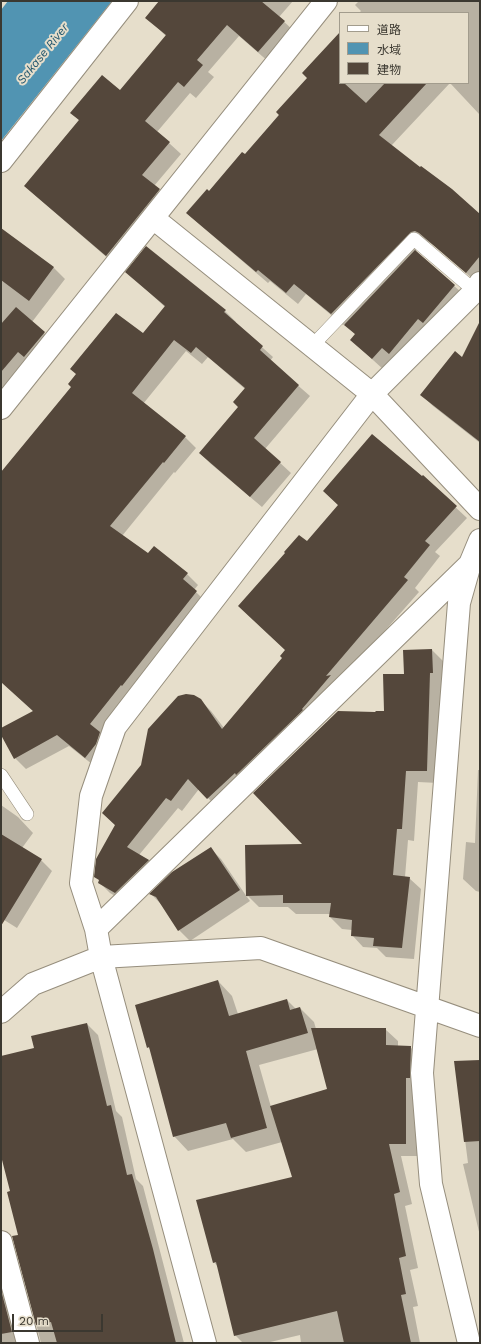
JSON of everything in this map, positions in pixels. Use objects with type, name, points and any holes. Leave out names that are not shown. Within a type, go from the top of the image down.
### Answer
[{"type":"street","points":[[1,161],[128,1]]},
{"type":"street","points":[[1,408],[326,1]]},
{"type":"street","points":[[153,218],[372,394],[480,509]]},
{"type":"street","points":[[205,1343],[101,957],[96,930],[81,883],[90,796],[115,727],[372,394],[478,287]]},
{"type":"street","points":[[469,1343],[431,1184],[422,1074],[426,1006],[459,603],[470,564],[480,540]]},
{"type":"street","points":[[96,930],[470,564]]},
{"type":"street","points":[[1,1012],[33,984],[101,957],[261,948],[480,1026]]},
{"type":"street","points":[[1,1242],[28,1343]]},
{"type":"lane","points":[[312,346],[414,239],[478,287]]},
{"type":"lane","points":[[1,775],[27,814]]},
{"type":"water","name":"Sakase River","points":[[8,1],[112,1],[1,141],[1,10]]},
{"type":"building","points":[[159,1],[261,1],[285,21],[258,52],[227,25],[197,60],[203,65],[184,87],[178,82],[145,121],[170,142],[142,175],[160,189],[106,256],[24,186],[79,120],[70,113],[102,75],[120,90],[166,35],[145,18]]},
{"type":"building","points":[[339,33],[339,84],[345,84],[366,103],[384,84],[426,84],[379,135],[420,167],[421,166],[452,189],[480,214],[480,256],[466,273],[419,233],[415,231],[411,232],[331,314],[294,284],[286,293],[258,270],[256,272],[186,213],[207,189],[209,191],[242,152],[245,154],[279,115],[276,112],[307,78],[302,73]]},
{"type":"building","points":[[1,228],[54,267],[29,301],[1,280]]},
{"type":"building","points":[[146,246],[226,310],[224,312],[263,346],[260,350],[299,385],[254,438],[281,462],[250,497],[199,453],[238,407],[233,402],[245,388],[196,347],[191,353],[174,340],[132,393],[186,436],[110,526],[148,553],[154,546],[188,573],[183,579],[197,591],[90,724],[100,732],[96,744],[85,758],[57,735],[14,759],[1,735],[1,728],[33,711],[1,682],[1,472],[71,387],[68,384],[76,374],[70,369],[116,313],[143,333],[165,306],[125,272]]},
{"type":"building","points":[[415,250],[455,285],[423,323],[418,319],[389,354],[382,348],[372,359],[350,340],[355,334],[344,325]]},
{"type":"building","points":[[16,307],[45,332],[24,357],[18,352],[1,372],[1,324]]},
{"type":"building","points":[[480,321],[480,442],[420,395],[455,351],[462,357]]},
{"type":"building","points":[[372,434],[422,476],[423,475],[457,506],[425,541],[430,545],[404,577],[408,580],[326,676],[331,675],[302,709],[303,710],[236,775],[235,773],[207,799],[188,779],[171,801],[166,798],[127,847],[149,860],[115,893],[98,883],[99,880],[94,877],[96,859],[115,825],[102,813],[141,765],[148,729],[178,696],[186,694],[194,695],[201,699],[222,729],[282,658],[280,656],[285,650],[238,606],[299,535],[307,541],[338,505],[323,491]]},
{"type":"building","points":[[432,649],[433,673],[430,673],[427,771],[406,771],[402,829],[397,829],[393,875],[410,877],[402,948],[373,946],[374,938],[351,936],[352,920],[329,917],[331,903],[283,903],[283,895],[246,896],[245,845],[302,844],[253,793],[338,711],[384,711],[383,674],[404,674],[403,650]]},
{"type":"building","points":[[1,834],[42,859],[1,926]]},
{"type":"building","points":[[211,847],[240,890],[178,931],[156,897],[149,894],[172,872]]},
{"type":"building","points":[[218,980],[229,1016],[287,999],[290,1010],[300,1007],[308,1033],[246,1051],[267,1128],[231,1138],[226,1123],[173,1137],[149,1047],[147,1048],[135,1005]]},
{"type":"building","points":[[87,1023],[107,1106],[111,1105],[127,1175],[132,1174],[153,1249],[176,1343],[57,1343],[51,1322],[36,1325],[12,1236],[18,1235],[7,1192],[10,1191],[1,1156],[1,1056],[34,1048],[31,1036]]},
{"type":"building","points":[[311,1028],[386,1028],[386,1045],[411,1046],[410,1078],[406,1078],[406,1144],[389,1144],[400,1192],[394,1194],[406,1256],[399,1258],[406,1294],[401,1295],[411,1343],[344,1343],[337,1311],[234,1336],[216,1262],[213,1263],[196,1200],[292,1177],[270,1106],[327,1089]]},
{"type":"building","points":[[480,1060],[480,1141],[464,1142],[454,1061]]},
{"type":"building","points":[[1,1290],[12,1332],[1,1334]]}]
